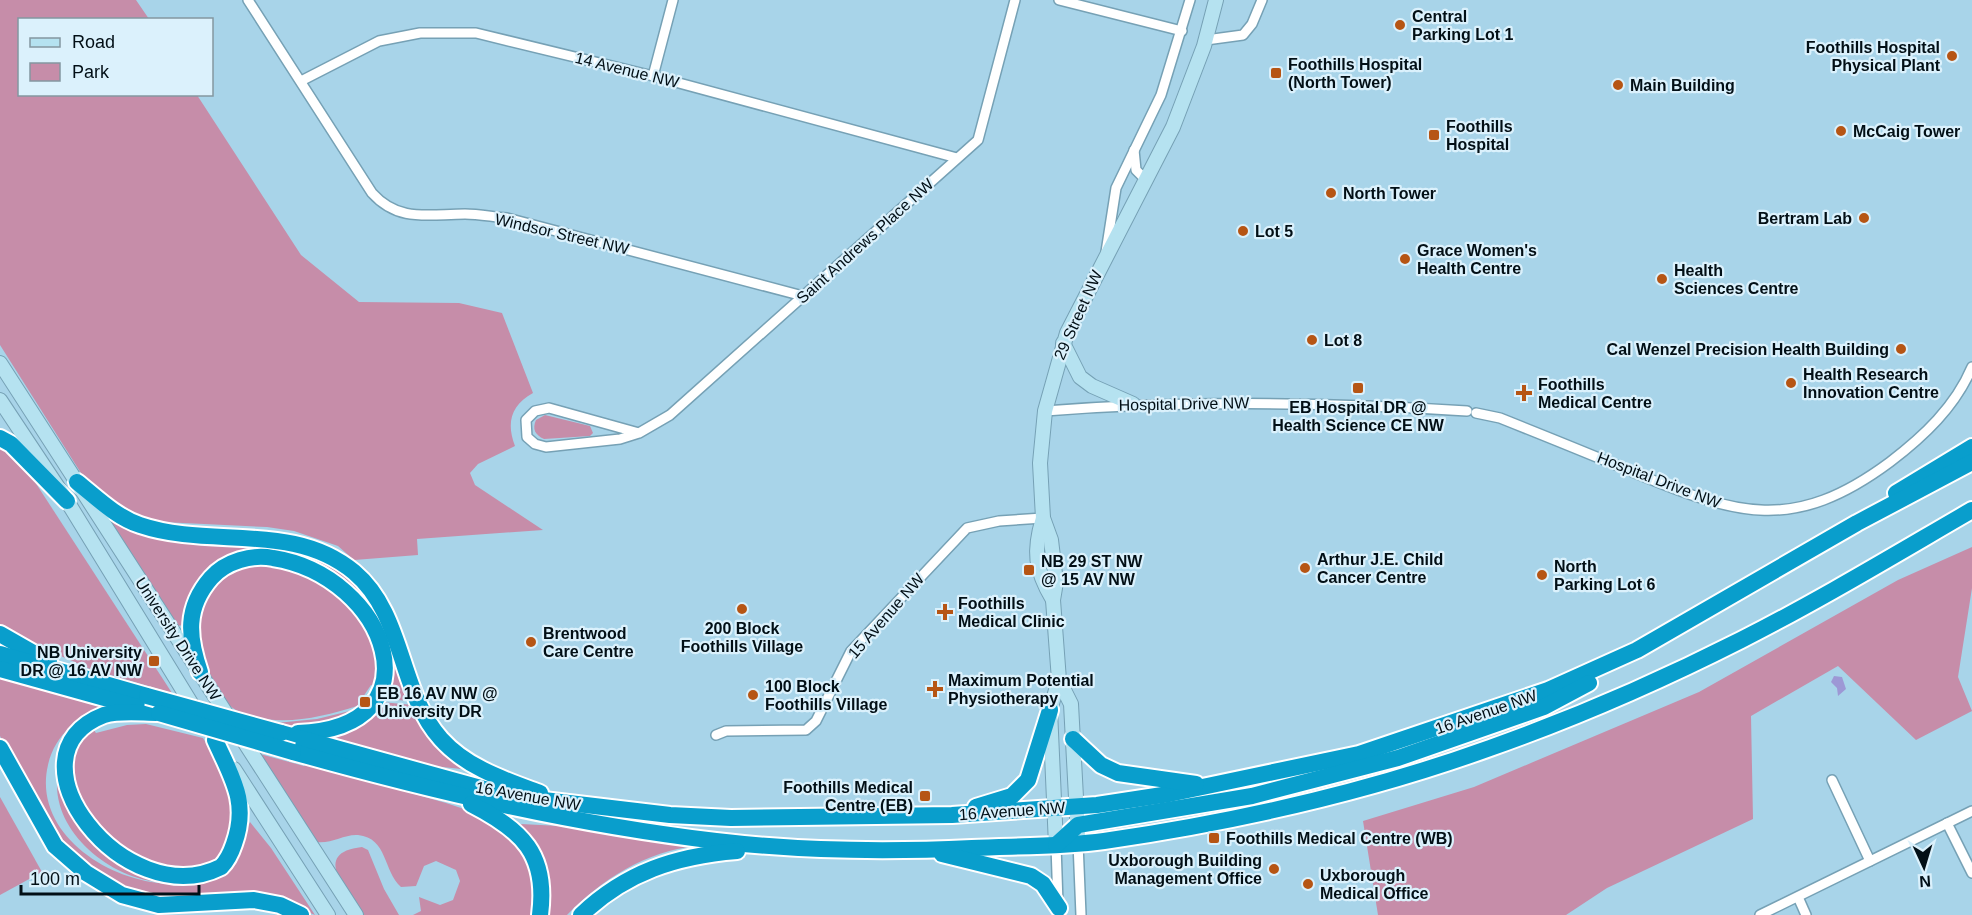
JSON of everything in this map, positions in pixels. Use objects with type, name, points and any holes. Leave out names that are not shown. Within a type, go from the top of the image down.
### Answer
[{"type":"highway","points":[[0,438],[11,444],[67,501]]},
{"type":"highway","points":[[1857,523],[1907,484],[1972,447]]},
{"type":"highway","name":"16 Avenue NW","points":[[0,654],[455,783],[510,796],[661,814],[731,818],[952,815],[1078,807],[1233,782],[1359,754],[1415,737],[1548,690],[1637,650],[1857,523],[1972,462]]},
{"type":"highway","points":[[77,482],[118,515],[139,525],[179,534],[280,541],[331,555],[356,574],[374,596],[397,639],[417,701],[441,740],[487,773],[574,805]]},
{"type":"highway","name":"16 Avenue NW","points":[[0,669],[451,795],[611,826],[762,846],[926,850],[1056,845],[1301,804],[1366,788],[1491,748],[1619,696],[1741,640],[1972,510]]},
{"type":"highway","points":[[200,672],[190,643],[190,625],[200,593],[212,577],[226,567],[242,559],[264,556],[288,560],[309,567],[343,587],[369,616],[381,641],[385,670],[378,696],[367,711],[355,721],[339,728],[322,732],[281,733]]},
{"type":"highway","points":[[0,634],[74,675]]},
{"type":"highway","points":[[1056,845],[1078,825],[1252,796],[1398,758],[1544,707],[1605,674],[1637,650]]},
{"type":"highway","points":[[952,815],[1012,796],[1022,788],[1033,766],[1050,710]]},
{"type":"highway","points":[[50,782],[56,753],[74,729],[104,715],[124,712],[159,714]]},
{"type":"highway","points":[[77,843],[107,870],[151,888],[187,888],[203,881],[227,861],[241,818],[240,795],[215,740]]},
{"type":"highway","points":[[1073,740],[1101,765],[1118,772],[1191,784],[1233,782]]},
{"type":"highway","points":[[0,748],[55,846],[104,885],[122,895],[159,905],[254,900],[280,905],[301,915]]},
{"type":"highway","points":[[451,795],[500,820],[528,845],[541,872],[540,915]]},
{"type":"highway","points":[[581,915],[605,894],[649,868],[683,858],[762,846]]},
{"type":"highway","points":[[926,850],[1031,876],[1042,884],[1059,911]]},
{"type":"street","name":"Windsor Street NW","points":[[248,0],[372,193],[385,206],[402,214],[420,217],[466,214],[507,218],[803,296]]},
{"type":"street","points":[[653,76],[674,0]]},
{"type":"street","name":"Saint Andrews Place NW","points":[[639,433],[549,408],[535,411],[526,420],[527,436],[535,444],[546,447],[620,439],[639,433],[670,415],[978,140],[1016,0]]},
{"type":"street","points":[[1059,0],[1182,31]]},
{"type":"street","name":"29 Street NW","points":[[1105,254],[1116,188],[1161,95],[1190,0]]},
{"type":"street","name":"29 Street NW","points":[[1056,845],[1050,710],[1059,680],[1053,600],[1040,578],[1037,540],[1043,518],[1040,463],[1045,411],[1063,343],[1105,254],[1173,127],[1206,40],[1215,0]]},
{"type":"street","points":[[1206,40],[1243,35],[1252,24],[1262,0]]},
{"type":"street","name":"14 Avenue NW","points":[[301,81],[380,41],[438,31],[476,33],[653,76],[957,158]]},
{"type":"street","points":[[1134,150],[1136,170],[1146,180]]},
{"type":"street","points":[[1063,343],[1080,377],[1092,386],[1133,404]]},
{"type":"street","name":"University Drive NW","points":[[0,363],[356,915]]},
{"type":"street","name":"Hospital Drive NW","points":[[1045,411],[1133,404],[1209,402],[1305,403],[1472,412],[1500,418],[1709,502],[1743,510],[1775,511],[1793,508],[1833,494],[1884,466],[1924,435],[1947,410],[1972,367]]},
{"type":"street","name":"University Drive NW","points":[[0,400],[67,501],[215,740],[328,915]]},
{"type":"street","name":"15 Avenue NW","points":[[716,735],[726,731],[806,730],[816,721],[851,651],[967,528],[990,522],[1043,518]]},
{"type":"street","name":"29 Street NW","points":[[1059,680],[1071,704],[1078,807],[1078,843]]},
{"type":"street","points":[[1832,780],[1870,861]]},
{"type":"street","points":[[1760,915],[1972,811]]},
{"type":"street","points":[[1947,823],[1972,873]]},
{"type":"street","points":[[1078,843],[1081,915]]},
{"type":"street","points":[[1056,845],[1059,911]]},
{"type":"street","points":[[1798,897],[1806,915]]},
{"type":"green space","points":[[0,0],[136,0],[148,18],[18,18],[18,96],[198,96],[301,255],[359,302],[459,303],[502,313],[533,393],[520,403],[512,415],[511,430],[515,446],[478,464],[470,473],[475,485],[543,530],[417,539],[418,555],[354,560],[338,546],[294,531],[267,527],[162,522],[137,516],[86,481],[0,345]]},
{"type":"green space","points":[[545,415],[590,426],[593,433],[590,436],[544,439],[536,434],[534,426],[536,420]]},
{"type":"green space","points":[[0,446],[35,482],[172,693],[90,669],[0,629]]},
{"type":"green space","points":[[103,513],[150,538],[286,548],[330,563],[356,583],[380,615],[409,701],[386,699],[389,662],[386,648],[373,622],[344,583],[238,555],[184,618],[183,625],[178,626]]},
{"type":"green space","points":[[1972,547],[1972,588],[1958,677],[1972,711],[1916,740],[1838,666],[1751,716],[1753,819],[1607,888],[1566,915],[1378,915],[1363,821],[1474,787],[1699,692],[1898,580]]},
{"type":"green space","points":[[264,563],[310,574],[353,607],[378,652],[376,687],[371,685],[357,706],[312,718],[265,719],[236,710],[222,696],[203,657],[198,620],[202,603],[211,589],[224,577]]},
{"type":"green space","points":[[0,677],[112,708],[86,718],[67,731],[56,744],[48,765],[47,797],[59,825],[80,849],[107,867],[139,879],[172,884],[203,880],[229,867],[239,851],[250,822],[271,848],[315,915],[285,902],[169,900],[118,888],[77,860],[54,832],[0,736]]},
{"type":"green space","points":[[381,702],[413,705],[436,742],[461,769],[415,764],[324,739],[325,736],[359,726]]},
{"type":"green space","points":[[358,709],[351,718],[293,728],[276,723],[317,719]]},
{"type":"green space","points":[[146,724],[203,738],[218,763],[237,814],[219,860],[180,881],[154,881],[134,877],[114,868],[96,856],[80,840],[68,823],[60,804],[57,784],[59,767],[73,746],[93,729],[96,733],[127,725]]},
{"type":"green space","points":[[260,754],[304,766],[306,763],[446,803],[467,810],[510,834],[534,871],[536,915],[413,915],[421,911],[419,897],[440,905],[453,900],[460,881],[456,870],[436,861],[424,866],[416,886],[401,887],[391,873],[380,849],[368,837],[353,835],[327,842],[316,842]]},
{"type":"green space","points":[[0,797],[42,872],[0,895]]},
{"type":"green space","points":[[521,824],[560,826],[696,846],[677,849],[642,861],[594,890],[567,915],[549,915],[550,890],[544,867]]},
{"type":"green space","points":[[362,847],[368,850],[384,889],[399,915],[363,915],[342,884],[337,874],[338,857],[346,851]]},
{"type":"shaded area","points":[[1834,676],[1842,677],[1846,689],[1838,696],[1837,688],[1831,682]]},
{"type":"place","name":"Central Parking Lot 1","points":[[1400,25]]},
{"type":"place","name":"Foothills Hospital Physical Plant","points":[[1952,56]]},
{"type":"place","name":"Foothills Hospital (North Tower)","points":[[1276,73]]},
{"type":"place","name":"Main Building","points":[[1618,85]]},
{"type":"place","name":"McCaig Tower","points":[[1841,131]]},
{"type":"place","name":"Foothills Hospital","points":[[1434,135]]},
{"type":"place","name":"North Tower","points":[[1331,193]]},
{"type":"place","name":"Bertram Lab","points":[[1864,218]]},
{"type":"place","name":"Lot 5","points":[[1243,231]]},
{"type":"place","name":"Grace Women's Health Centre","points":[[1405,259]]},
{"type":"place","name":"Health Sciences Centre","points":[[1662,279]]},
{"type":"place","name":"Lot 8","points":[[1312,340]]},
{"type":"place","name":"Cal Wenzel Precision Health Building","points":[[1901,349]]},
{"type":"place","name":"Health Research Innovation Centre","points":[[1791,383]]},
{"type":"place","name":"EB Hospital DR @ Health Science CE NW","points":[[1358,388]]},
{"type":"place","name":"Foothills Medical Centre","points":[[1524,393]]},
{"type":"place","name":"Arthur J.E. Child Cancer Centre","points":[[1305,568]]},
{"type":"place","name":"NB 29 ST NW @ 15 AV NW","points":[[1029,570]]},
{"type":"place","name":"North Parking Lot 6","points":[[1542,575]]},
{"type":"place","name":"200 Block Foothills Village","points":[[742,609]]},
{"type":"place","name":"Foothills Medical Clinic","points":[[945,612]]},
{"type":"place","name":"Brentwood Care Centre","points":[[531,642]]},
{"type":"place","name":"NB University DR @ 16 AV NW","points":[[154,661]]},
{"type":"place","name":"Maximum Potential Physiotherapy","points":[[935,689]]},
{"type":"place","name":"100 Block Foothills Village","points":[[753,695]]},
{"type":"place","name":"EB 16 AV NW @ University DR","points":[[365,702]]},
{"type":"place","name":"Foothills Medical Centre (EB)","points":[[925,796]]},
{"type":"place","name":"Foothills Medical Centre (WB)","points":[[1214,838]]},
{"type":"place","name":"Uxborough Building Management Office","points":[[1274,869]]},
{"type":"place","name":"Uxborough Medical Office","points":[[1308,884]]}]
